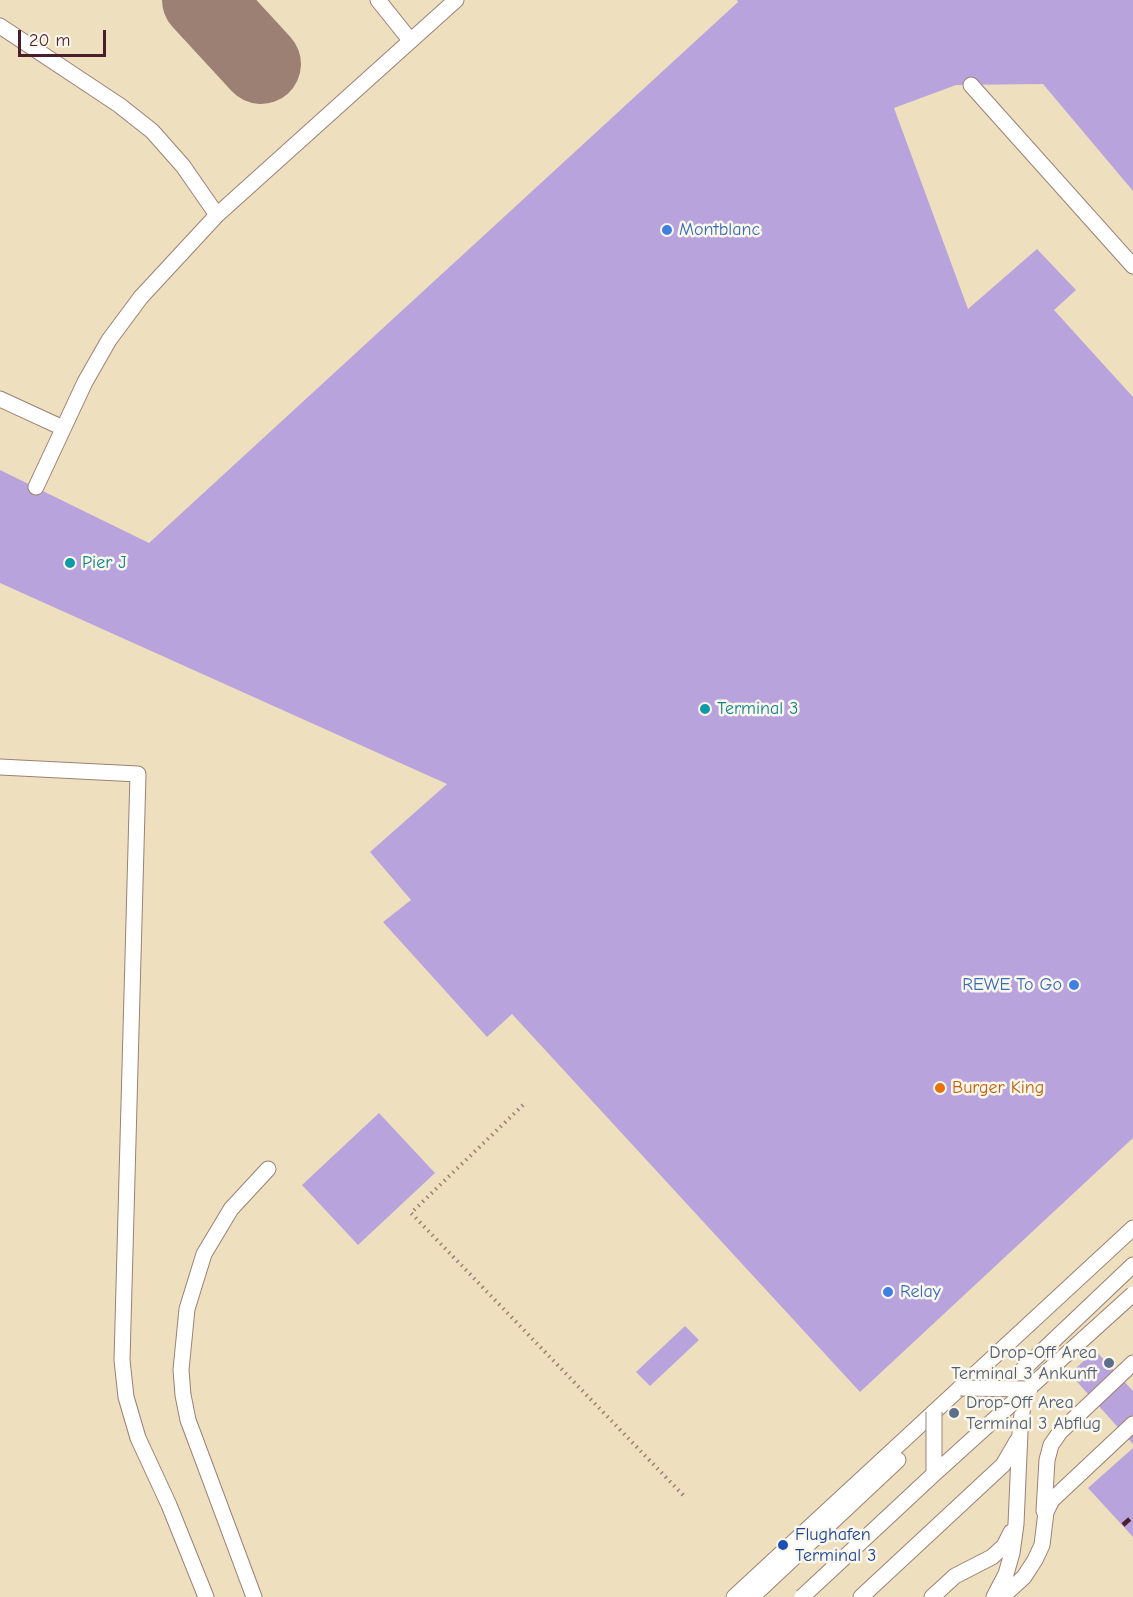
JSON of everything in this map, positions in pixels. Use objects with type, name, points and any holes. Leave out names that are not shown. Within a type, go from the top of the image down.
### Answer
[{"type":"lane","points":[[378,0],[410,40]]},
{"type":"lane","points":[[36,488],[85,382],[109,340],[141,297],[217,215],[456,0]]},
{"type":"lane","points":[[0,26],[119,105],[152,131],[183,166],[217,215]]},
{"type":"lane","points":[[971,85],[1133,266]]},
{"type":"lane","points":[[0,399],[63,428]]},
{"type":"lane","points":[[0,767],[138,774],[122,1360],[126,1397],[138,1438],[207,1597]]},
{"type":"lane","points":[[254,1597],[188,1420],[181,1370],[187,1309],[204,1254],[231,1209],[268,1169]]},
{"type":"lane","points":[[734,1597],[1133,1228]]},
{"type":"lane","points":[[752,1597],[963,1398],[982,1388],[1015,1377],[1133,1265]]},
{"type":"lane","points":[[802,1597],[1133,1294]]},
{"type":"lane","points":[[994,1597],[1006,1574],[1012,1553],[1016,1524],[1025,1381],[1031,1364],[1042,1350]]},
{"type":"lane","points":[[1002,1597],[1024,1577],[1042,1545],[1047,1460],[1051,1445],[1060,1432],[1133,1364]]},
{"type":"lane","points":[[960,1388],[1030,1389]]},
{"type":"lane","points":[[934,1412],[934,1474]]},
{"type":"lane","points":[[1044,1524],[1046,1512],[1052,1500],[1133,1424]]},
{"type":"lane","points":[[861,1597],[1003,1465],[1014,1448],[1020,1432]]},
{"type":"lane","points":[[932,1597],[955,1576],[992,1557],[1004,1546],[1016,1524]]},
{"type":"path","points":[[524,1105],[411,1213],[684,1496]]},
{"type":"building","name":"Terminal 3","points":[[737,0],[1133,0],[1133,191],[1043,84],[956,85],[894,108],[968,309],[1037,249],[1076,290],[1054,310],[1133,397],[1133,1138],[860,1392],[512,1014],[487,1037],[383,922],[411,900],[370,852],[447,784],[0,583],[0,470],[149,543],[738,2]]},
{"type":"building","points":[[379,1113],[435,1173],[358,1245],[302,1185]]},
{"type":"building","points":[[685,1326],[699,1340],[650,1386],[636,1372]]},
{"type":"building","points":[[1095,1350],[1133,1391],[1133,1444],[1070,1374]]},
{"type":"building","points":[[1133,1448],[1133,1537],[1088,1488]]},
{"type":"taxiway","points":[[202,0],[261,64]]},
{"type":"railway","points":[[1123,1525],[1133,1516]]},
{"type":"place","name":"Montblanc","points":[[667,230]]},
{"type":"place","name":"Pier J","points":[[70,563]]},
{"type":"place","name":"Terminal 3","points":[[705,709]]},
{"type":"place","name":"REWE To Go","points":[[1074,985]]},
{"type":"place","name":"Burger King","points":[[940,1088]]},
{"type":"place","name":"Relay","points":[[888,1292]]},
{"type":"place","name":"Drop-Off Area Terminal 3 Ankunft","points":[[1109,1363]]},
{"type":"place","name":"Drop-Off Area Terminal 3 Abflug","points":[[954,1413]]},
{"type":"place","name":"Flughafen Terminal 3","points":[[783,1545]]}]
